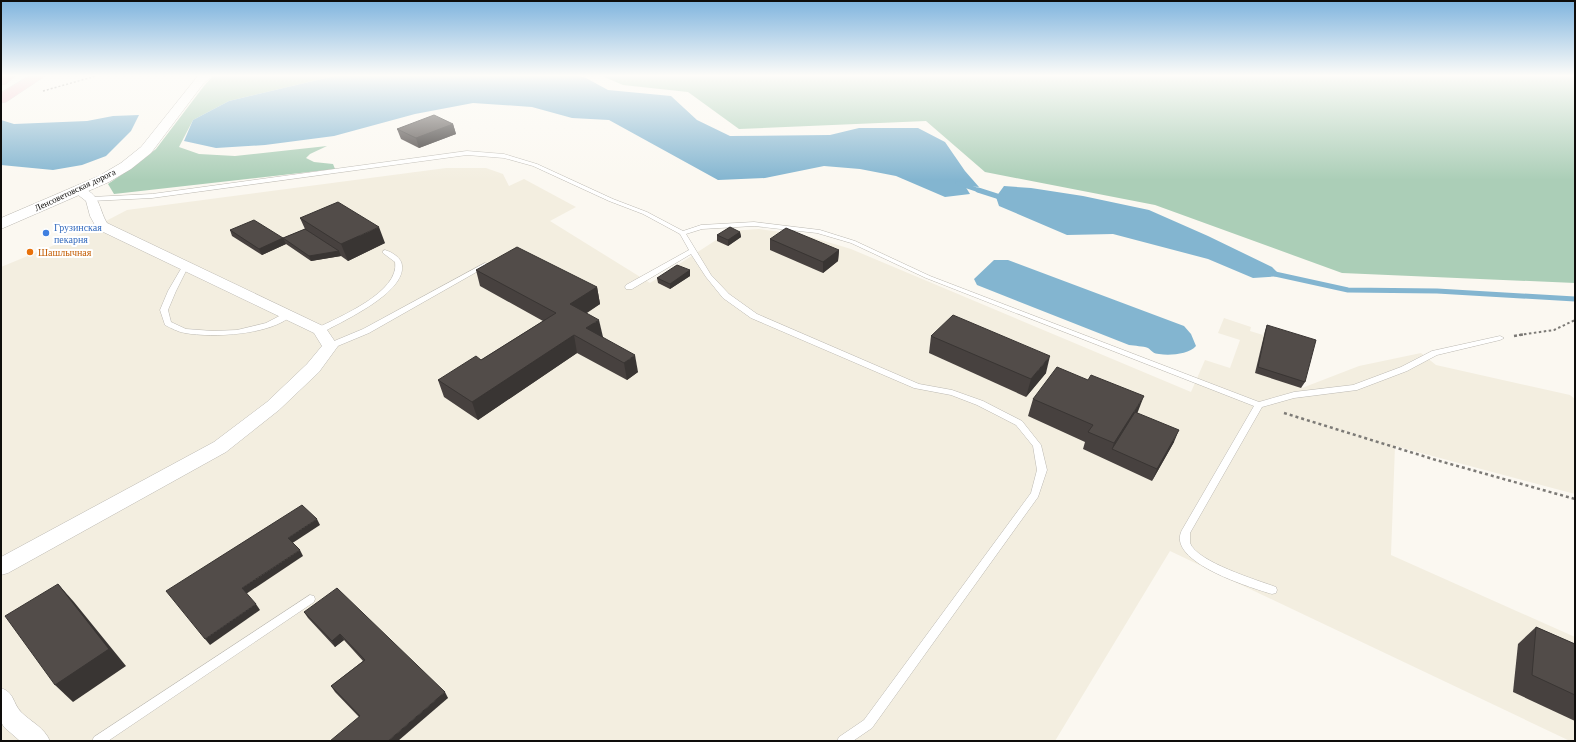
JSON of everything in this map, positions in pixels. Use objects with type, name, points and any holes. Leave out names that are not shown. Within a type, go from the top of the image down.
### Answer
[{"type":"street","name":"Ленсоветовская дорога","points":[[1,224],[85,195],[104,179],[126,166],[146,150],[176,111]]},
{"type":"street","points":[[1,567],[220,447],[273,406],[313,368],[330,346],[320,330],[102,226],[96,216],[96,208],[85,195]]},
{"type":"street","points":[[1,699],[12,719],[38,741]]},
{"type":"lane","points":[[85,195],[152,196],[467,153],[504,156],[536,165],[612,200],[645,213],[682,233],[708,276],[726,296],[754,316],[917,386],[952,393],[980,403],[1019,423],[1037,445],[1042,470],[1035,494],[868,724],[843,741]]},
{"type":"lane","points":[[682,233],[702,227],[754,224],[818,231],[852,242],[928,277],[1259,405],[1294,395],[1354,388],[1404,369],[1435,353],[1500,338]]},
{"type":"lane","points":[[628,287],[693,250]]},
{"type":"lane","points":[[320,330],[383,294],[393,284],[399,270],[398,261],[385,252]]},
{"type":"lane","points":[[330,346],[366,331],[492,260]]},
{"type":"lane","points":[[185,266],[164,310],[168,323],[185,331],[213,333],[238,332],[268,324],[288,315]]},
{"type":"lane","points":[[1259,405],[1185,533],[1186,544],[1195,556],[1229,574],[1272,590]]},
{"type":"lane","points":[[98,741],[310,599]]},
{"type":"path","points":[[1500,338],[1554,330],[1575,320]]},
{"type":"path","points":[[1259,405],[1436,460],[1575,499]]},
{"type":"shaded area","points":[[446,168],[486,168],[503,174],[509,186],[524,179],[576,207],[550,221],[650,283],[730,231],[759,229],[804,235],[851,249],[1191,392],[1205,360],[1230,368],[1240,340],[1218,333],[1224,318],[1251,327],[1250,331],[1263,335],[1265,331],[1302,388],[1359,366],[1421,353],[1436,365],[1570,395],[1575,399],[1575,494],[1395,446],[1391,555],[1575,637],[1575,741],[1570,741],[1170,551],[1055,741],[1,741],[1,267],[81,234],[127,210]]},
{"type":"green space","points":[[185,111],[211,111],[193,120],[179,147],[199,154],[235,156],[327,146],[310,154],[306,158],[314,162],[333,164],[335,169],[114,194],[108,184],[156,149]]},
{"type":"green space","points":[[714,111],[1575,111],[1575,283],[1342,273],[1155,205],[985,172],[926,121],[739,129]]},
{"type":"water","points":[[211,111],[433,111],[334,136],[265,145],[216,148],[184,141],[193,120]]},
{"type":"water","points":[[545,111],[687,111],[697,120],[730,136],[830,135],[859,128],[918,128],[945,142],[965,171],[979,187],[965,186],[970,194],[945,197],[896,176],[860,169],[824,166],[765,178],[718,180],[609,120],[572,118]]},
{"type":"water","points":[[139,115],[131,131],[106,156],[82,165],[53,170],[1,165],[1,120],[14,124],[87,121],[113,116]]},
{"type":"water","points":[[1004,186],[1031,188],[1083,196],[1149,210],[1208,236],[1272,267],[1281,276],[1253,278],[1208,259],[1113,234],[1067,235],[999,206],[996,197]]},
{"type":"water","points":[[994,260],[1008,260],[1184,326],[1191,334],[1196,346],[1189,351],[1179,354],[1163,355],[1153,352],[1148,348],[1129,345],[977,285],[974,279]]},
{"type":"building","points":[[434,115],[453,124],[416,138],[397,129]]},
{"type":"building","points":[[338,202],[379,227],[341,244],[300,218]]},
{"type":"building","points":[[254,220],[283,238],[259,249],[230,230]]},
{"type":"building","points":[[730,227],[740,232],[728,240],[717,235]]},
{"type":"building","points":[[786,228],[839,250],[823,262],[770,239]]},
{"type":"building","points":[[305,229],[339,251],[309,256],[283,238]]},
{"type":"building","points":[[517,247],[597,287],[570,304],[599,320],[586,328],[635,355],[624,363],[574,335],[472,402],[438,380],[476,356],[481,360],[556,313],[476,270]]},
{"type":"building","points":[[677,265],[690,270],[670,284],[657,278]]},
{"type":"building","points":[[953,315],[1050,356],[1031,379],[931,336]]},
{"type":"building","points":[[1267,325],[1316,340],[1305,382],[1258,367]]},
{"type":"building","points":[[1057,367],[1088,380],[1091,375],[1144,396],[1114,443],[1088,432],[1093,425],[1033,399]]},
{"type":"building","points":[[1135,412],[1179,430],[1157,469],[1112,449]]},
{"type":"building","points":[[302,505],[317,519],[288,538],[300,550],[242,588],[256,604],[205,639],[166,591]]},
{"type":"building","points":[[58,584],[109,649],[55,685],[5,616]]},
{"type":"building","points":[[337,588],[445,692],[388,741],[330,741],[360,716],[331,686],[365,660],[340,634],[332,641],[304,612]]},
{"type":"building","points":[[1536,627],[1575,644],[1575,695],[1532,675]]},
{"type":"waterway","points":[[957,183],[978,190]]},
{"type":"waterway","points":[[978,190],[1003,198]]},
{"type":"waterway","points":[[1275,274],[1348,290],[1437,291],[1575,299]]},
{"type":"place","name":"Грузинская пекарня","points":[[46,233]]},
{"type":"place","name":"Шашлычная","points":[[30,252]]}]
